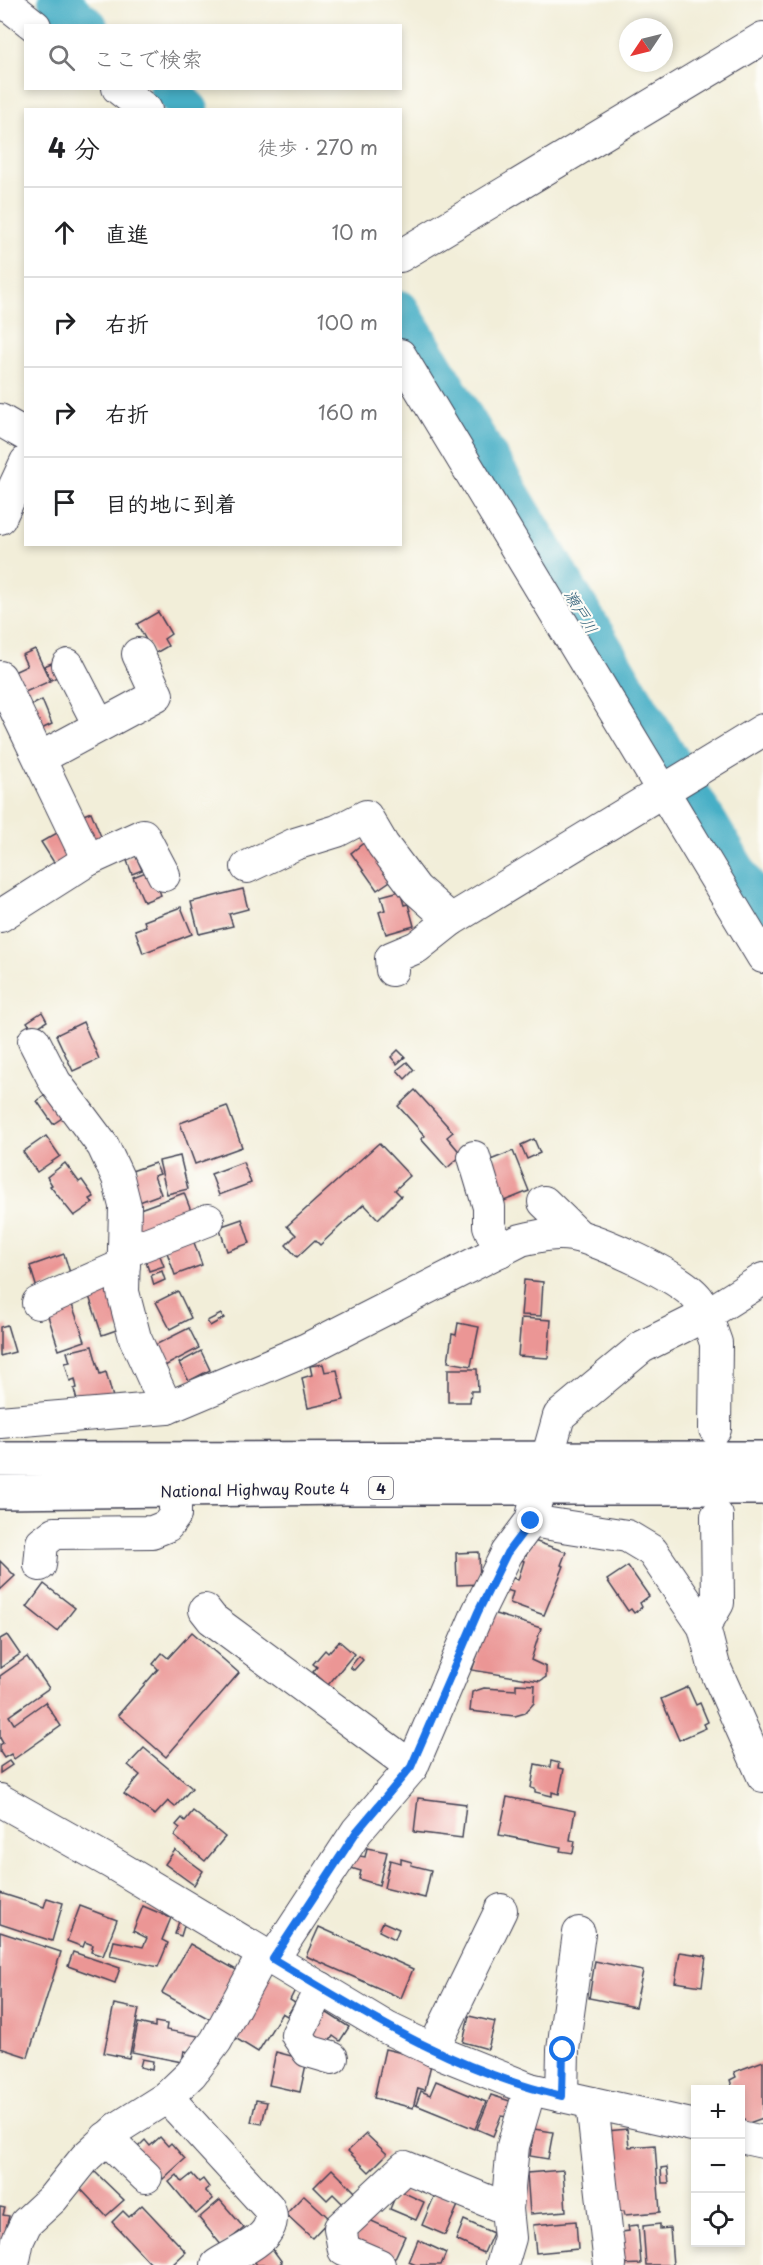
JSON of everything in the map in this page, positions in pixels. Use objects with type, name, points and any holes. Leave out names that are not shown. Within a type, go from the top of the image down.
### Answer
[{"type":"highway","name":"National Highway Route 4","points":[[0,1492],[175,1490],[543,1473],[763,1458]]},
{"type":"highway","name":"National Highway Route 4","points":[[0,1459],[543,1473],[763,1488]]},
{"type":"street","points":[[2,0],[32,24]]},
{"type":"street","points":[[402,255],[763,38]]},
{"type":"street","points":[[121,90],[143,108]]},
{"type":"street","points":[[402,358],[667,790],[763,957]]},
{"type":"street","points":[[0,420],[24,434]]},
{"type":"street","points":[[0,518],[24,466]]},
{"type":"street","points":[[40,758],[157,695],[138,654]]},
{"type":"street","points":[[68,665],[99,725]]},
{"type":"street","points":[[0,677],[88,860]]},
{"type":"street","points":[[392,970],[392,958],[417,947],[451,920],[763,730]]},
{"type":"street","points":[[247,867],[295,844],[337,831],[366,816],[416,889],[451,920]]},
{"type":"street","points":[[0,916],[88,860],[143,835],[164,875]]},
{"type":"street","points":[[34,1041],[55,1082],[103,1146],[118,1178],[125,1206],[123,1292],[135,1338],[167,1408]]},
{"type":"street","points":[[474,1157],[489,1207],[489,1226],[500,1251]]},
{"type":"street","points":[[544,1202],[579,1236]]},
{"type":"street","points":[[38,1303],[124,1258],[208,1220]]},
{"type":"street","points":[[0,1422],[167,1408],[306,1349],[521,1240],[544,1235],[579,1236],[595,1240],[676,1281],[697,1298],[716,1343],[715,1429]]},
{"type":"street","points":[[13,2265],[18,2240],[30,2217],[53,2198],[86,2157],[106,2138],[167,2097],[191,2074],[216,2041],[268,1957],[357,1831],[411,1767],[507,1553],[531,1521],[559,1416],[642,1347],[706,1316],[763,1279]]},
{"type":"street","points":[[40,1565],[42,1543],[55,1533],[152,1532],[162,1529],[175,1515],[175,1490]]},
{"type":"street","points":[[704,1627],[718,1603],[717,1516]]},
{"type":"street","points":[[531,1521],[627,1536],[643,1545],[660,1560],[704,1627],[714,1666],[763,1776]]},
{"type":"street","points":[[204,1610],[212,1619],[411,1767]]},
{"type":"street","points":[[0,1800],[112,1863],[387,2028],[433,2050],[530,2089],[691,2125]]},
{"type":"street","points":[[433,2050],[501,1910]]},
{"type":"street","points":[[562,2096],[563,2050],[579,1933]]},
{"type":"street","points":[[321,1988],[297,2035],[308,2051],[332,2058]]},
{"type":"street","points":[[502,2265],[510,2238],[507,2209],[513,2146],[530,2089]]},
{"type":"street","points":[[167,2097],[268,2207],[273,2219],[271,2227],[262,2237],[217,2265]]},
{"type":"street","points":[[592,2103],[610,2265]]},
{"type":"street","points":[[106,2138],[146,2176]]},
{"type":"street","points":[[745,2138],[763,2142]]},
{"type":"street","points":[[379,2265],[344,2250],[340,2228],[405,2167],[507,2209]]},
{"type":"building","points":[[158,612],[171,634],[164,639],[168,646],[154,654],[137,624]]},
{"type":"building","points":[[35,649],[50,681],[23,693],[14,672],[27,666],[22,655]]},
{"type":"building","points":[[57,661],[63,674],[51,680],[44,666]]},
{"type":"building","points":[[42,700],[52,724],[37,731],[26,708]]},
{"type":"building","points":[[91,812],[102,839],[87,845],[76,818]]},
{"type":"building","points":[[57,833],[75,862],[60,872],[41,842]]},
{"type":"building","points":[[366,841],[393,879],[377,890],[351,853]]},
{"type":"building","points":[[135,854],[142,870],[132,874],[126,858]]},
{"type":"building","points":[[151,870],[161,895],[144,902],[133,877]]},
{"type":"building","points":[[243,889],[248,909],[229,914],[233,926],[199,934],[191,902]]},
{"type":"building","points":[[400,891],[404,905],[408,904],[414,926],[386,934],[379,912],[385,910],[381,896]]},
{"type":"building","points":[[181,907],[192,934],[143,953],[135,930],[146,926],[144,921]]},
{"type":"building","points":[[42,1012],[47,1021],[33,1030],[27,1022]]},
{"type":"building","points":[[83,1022],[99,1059],[73,1071],[56,1035]]},
{"type":"building","points":[[398,1050],[405,1057],[397,1064],[391,1057]]},
{"type":"building","points":[[407,1062],[414,1070],[405,1079],[397,1070]]},
{"type":"building","points":[[415,1090],[453,1132],[447,1137],[462,1155],[447,1168],[421,1139],[425,1136],[398,1106]]},
{"type":"building","points":[[52,1091],[68,1114],[53,1124],[37,1101]]},
{"type":"building","points":[[227,1106],[242,1147],[195,1164],[180,1123]]},
{"type":"building","points":[[46,1136],[60,1156],[37,1172],[23,1152]]},
{"type":"building","points":[[534,1139],[540,1153],[527,1159],[521,1145]]},
{"type":"building","points":[[379,1143],[410,1176],[395,1190],[401,1196],[378,1219],[364,1204],[320,1245],[315,1240],[297,1257],[286,1245],[296,1235],[287,1226]]},
{"type":"building","points":[[513,1151],[529,1191],[499,1203],[483,1163]]},
{"type":"building","points":[[180,1156],[188,1189],[167,1194],[159,1161]]},
{"type":"building","points":[[243,1162],[251,1183],[219,1195],[211,1174]]},
{"type":"building","points":[[65,1163],[79,1182],[82,1180],[94,1197],[90,1199],[93,1203],[74,1216],[50,1186],[52,1185],[47,1177]]},
{"type":"building","points":[[155,1163],[160,1174],[154,1176],[161,1194],[134,1204],[123,1174]]},
{"type":"building","points":[[184,1193],[193,1216],[137,1236],[129,1213]]},
{"type":"building","points":[[242,1219],[250,1243],[227,1251],[219,1227]]},
{"type":"building","points":[[191,1234],[202,1265],[175,1275],[164,1244]]},
{"type":"building","points":[[157,1248],[164,1266],[149,1271],[143,1253]]},
{"type":"building","points":[[64,1254],[70,1273],[38,1292],[30,1266]]},
{"type":"building","points":[[162,1271],[165,1280],[154,1285],[151,1275]]},
{"type":"building","points":[[524,1280],[543,1282],[541,1316],[521,1315]]},
{"type":"building","points":[[110,1282],[125,1327],[102,1335],[87,1290]]},
{"type":"building","points":[[178,1291],[191,1318],[170,1329],[156,1302]]},
{"type":"building","points":[[71,1302],[85,1341],[59,1350],[46,1310]]},
{"type":"building","points":[[221,1314],[224,1318],[210,1326],[207,1321]]},
{"type":"building","points":[[521,1318],[551,1320],[548,1358],[518,1356]]},
{"type":"building","points":[[458,1323],[479,1327],[471,1366],[448,1362],[452,1334],[456,1335]]},
{"type":"building","points":[[7,1325],[15,1352],[0,1356],[0,1327]]},
{"type":"building","points":[[189,1328],[199,1348],[163,1367],[153,1346]]},
{"type":"building","points":[[92,1346],[100,1374],[106,1372],[114,1401],[78,1405],[74,1389],[77,1388],[75,1379],[70,1381],[65,1363],[70,1362],[67,1352]]},
{"type":"building","points":[[201,1351],[210,1370],[189,1381],[179,1363]]},
{"type":"building","points":[[323,1364],[325,1372],[337,1370],[344,1400],[308,1408],[302,1378],[312,1375],[310,1366]]},
{"type":"building","points":[[448,1369],[477,1369],[478,1391],[471,1391],[470,1402],[448,1402]]},
{"type":"building","points":[[531,1540],[566,1552],[561,1565],[564,1566],[544,1615],[510,1603],[513,1592],[503,1589],[508,1576],[518,1580],[524,1561],[519,1559],[521,1554],[526,1556]]},
{"type":"building","points":[[479,1552],[480,1584],[457,1585],[456,1553]]},
{"type":"building","points":[[0,1561],[15,1576],[0,1590]]},
{"type":"building","points":[[628,1566],[649,1596],[640,1603],[642,1607],[634,1613],[631,1609],[628,1611],[607,1580]]},
{"type":"building","points":[[44,1584],[75,1608],[57,1631],[27,1607]]},
{"type":"building","points":[[492,1613],[541,1628],[531,1660],[546,1667],[546,1677],[540,1681],[472,1670]]},
{"type":"building","points":[[192,1632],[239,1673],[166,1757],[118,1715],[158,1669],[153,1664],[162,1653],[168,1658]]},
{"type":"building","points":[[7,1635],[20,1654],[0,1668],[0,1639]]},
{"type":"building","points":[[339,1641],[354,1654],[328,1685],[313,1672],[317,1667],[313,1664],[325,1650],[328,1653]]},
{"type":"building","points":[[359,1656],[363,1660],[354,1670],[350,1667]]},
{"type":"building","points":[[27,1657],[49,1688],[9,1716],[14,1724],[45,1702],[61,1726],[14,1759],[11,1754],[4,1758],[0,1752],[0,1745],[3,1743],[0,1738],[0,1676]]},
{"type":"building","points":[[516,1684],[535,1685],[534,1703],[525,1713],[515,1716],[470,1711],[472,1692],[484,1688],[516,1690]]},
{"type":"building","points":[[688,1687],[696,1705],[700,1703],[708,1722],[704,1724],[706,1728],[679,1740],[661,1699]]},
{"type":"building","points":[[144,1748],[192,1788],[175,1807],[168,1801],[155,1815],[124,1794],[140,1775],[128,1765]]},
{"type":"building","points":[[9,1761],[12,1765],[0,1773],[0,1767]]},
{"type":"building","points":[[551,1761],[559,1763],[558,1768],[564,1769],[559,1794],[552,1792],[552,1796],[535,1792],[535,1789],[531,1788],[535,1764],[550,1767]]},
{"type":"building","points":[[507,1797],[575,1811],[570,1840],[575,1841],[573,1853],[560,1851],[561,1847],[499,1835]]},
{"type":"building","points":[[418,1798],[466,1804],[462,1838],[414,1832]]},
{"type":"building","points":[[193,1811],[225,1837],[205,1861],[174,1836],[180,1828],[176,1825],[182,1818],[185,1821]]},
{"type":"building","points":[[367,1848],[387,1852],[379,1885],[359,1879],[361,1871],[351,1868],[354,1855],[365,1857]]},
{"type":"building","points":[[175,1850],[203,1871],[194,1885],[165,1864]]},
{"type":"building","points":[[401,1859],[412,1862],[411,1865],[431,1870],[425,1898],[384,1888],[390,1860],[401,1863]]},
{"type":"building","points":[[0,1893],[44,1907],[47,1898],[63,1903],[52,1941],[0,1924]]},
{"type":"building","points":[[80,1906],[117,1920],[103,1956],[91,1952],[93,1945],[85,1942],[83,1947],[67,1941]]},
{"type":"building","points":[[143,1906],[171,1918],[162,1940],[168,1943],[158,1967],[110,1956],[114,1941],[143,1947],[147,1938],[133,1931]]},
{"type":"building","points":[[179,1921],[185,1923],[181,1936],[175,1934]]},
{"type":"building","points":[[383,1922],[399,1929],[395,1939],[379,1931]]},
{"type":"building","points":[[319,1927],[413,1969],[401,1998],[306,1956]]},
{"type":"building","points":[[0,1932],[61,1952],[28,2057],[0,2048]]},
{"type":"building","points":[[190,1944],[240,1972],[213,2021],[162,1993]]},
{"type":"building","points":[[73,1952],[120,1968],[115,1983],[68,1966]]},
{"type":"building","points":[[680,1952],[706,1956],[702,1986],[675,1982]]},
{"type":"building","points":[[595,1961],[643,1971],[635,2007],[589,1998]]},
{"type":"building","points":[[264,1972],[295,1990],[290,2000],[295,2003],[287,2016],[282,2013],[258,2052],[227,2033]]},
{"type":"building","points":[[114,2004],[139,2009],[129,2058],[104,2053]]},
{"type":"building","points":[[324,2011],[349,2027],[340,2041],[333,2036],[326,2047],[308,2036]]},
{"type":"building","points":[[469,2016],[495,2022],[488,2049],[463,2042]]},
{"type":"building","points":[[155,2022],[167,2024],[166,2030],[198,2036],[194,2053],[184,2051],[182,2062],[132,2052],[138,2023],[155,2027]]},
{"type":"building","points":[[385,2049],[432,2060],[425,2090],[418,2088],[413,2108],[374,2098]]},
{"type":"building","points":[[276,2052],[307,2060],[300,2092],[269,2085]]},
{"type":"building","points":[[142,2059],[153,2061],[152,2070],[140,2067]]},
{"type":"building","points":[[763,2061],[763,2118],[746,2124],[745,2085],[732,2085],[730,2080],[736,2077],[734,2072]]},
{"type":"building","points":[[436,2081],[486,2102],[475,2129],[416,2105],[421,2091],[430,2095]]},
{"type":"building","points":[[491,2095],[513,2102],[508,2117],[501,2116],[493,2136],[477,2129]]},
{"type":"building","points":[[256,2100],[267,2102],[262,2124],[251,2122]]},
{"type":"building","points":[[534,2129],[553,2132],[548,2159],[530,2156]]},
{"type":"building","points":[[627,2129],[629,2147],[655,2145],[660,2212],[625,2215],[624,2211],[614,2212],[607,2131]]},
{"type":"building","points":[[366,2134],[387,2154],[369,2172],[348,2151]]},
{"type":"building","points":[[160,2137],[168,2146],[171,2143],[185,2159],[163,2179],[136,2149],[145,2140],[150,2146]]},
{"type":"building","points":[[667,2167],[669,2183],[662,2183],[661,2168]]},
{"type":"building","points":[[332,2169],[355,2192],[343,2204],[333,2194],[327,2200],[314,2187]]},
{"type":"building","points":[[563,2170],[566,2211],[530,2214],[527,2173]]},
{"type":"building","points":[[94,2171],[124,2200],[106,2216],[78,2186]]},
{"type":"building","points":[[192,2174],[199,2182],[203,2179],[209,2187],[205,2190],[213,2199],[196,2214],[169,2182],[177,2175],[182,2182]]},
{"type":"building","points":[[398,2190],[424,2202],[416,2220],[390,2209]]},
{"type":"building","points":[[436,2192],[459,2203],[445,2235],[422,2225]]},
{"type":"building","points":[[304,2195],[330,2219],[312,2238],[286,2214]]},
{"type":"building","points":[[220,2200],[244,2228],[222,2246],[199,2218]]},
{"type":"building","points":[[142,2205],[186,2252],[172,2265],[152,2265],[112,2222],[123,2211],[129,2217]]},
{"type":"building","points":[[0,2207],[5,2208],[3,2215],[9,2216],[3,2240],[0,2240]]},
{"type":"building","points":[[365,2218],[405,2236],[394,2260],[354,2242]]},
{"type":"building","points":[[464,2220],[493,2233],[484,2253],[456,2240]]},
{"type":"building","points":[[576,2221],[578,2249],[536,2253],[533,2225]]},
{"type":"building","points":[[660,2224],[660,2229],[670,2228],[673,2265],[646,2265],[643,2226]]},
{"type":"building","points":[[638,2225],[641,2264],[617,2265],[622,2232],[629,2231],[628,2226]]},
{"type":"building","points":[[418,2240],[446,2253],[441,2265],[416,2265],[409,2262]]},
{"type":"building","points":[[268,2243],[282,2262],[278,2265],[257,2265],[251,2257]]},
{"type":"waterway","name":"瀬戸川","points":[[57,0],[87,24]]},
{"type":"waterway","name":"瀬戸川","points":[[170,90],[188,108]]},
{"type":"waterway","name":"瀬戸川","points":[[402,312],[763,913]]},
{"type":"route","points":[[531,1521],[507,1553],[478,1612],[411,1767],[357,1831],[273,1959],[387,2028],[433,2050],[530,2089],[562,2096],[563,2050]]}]
